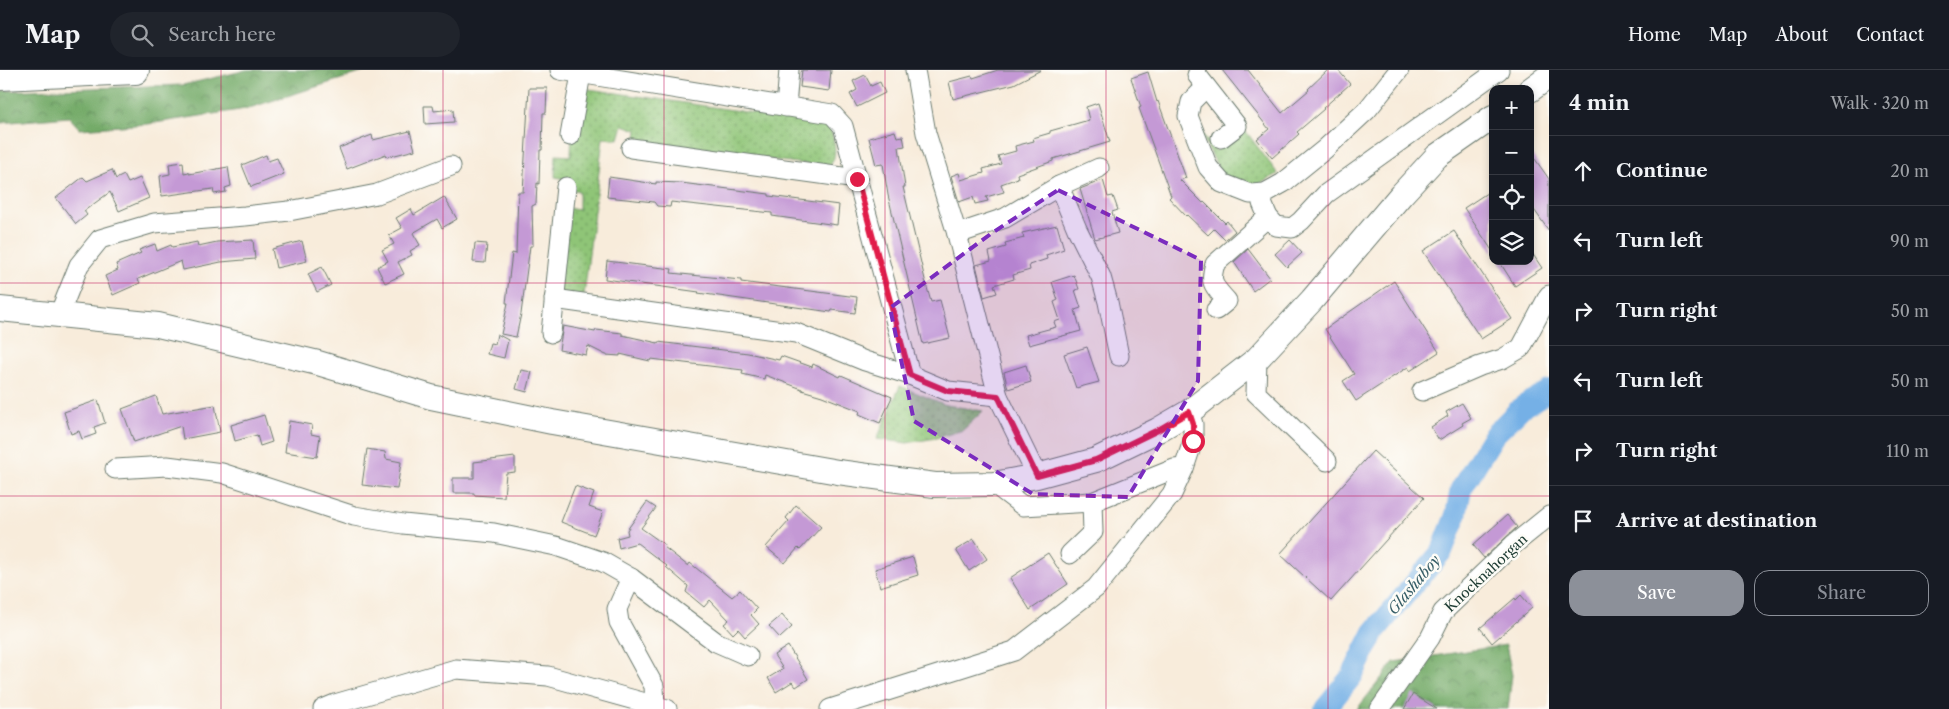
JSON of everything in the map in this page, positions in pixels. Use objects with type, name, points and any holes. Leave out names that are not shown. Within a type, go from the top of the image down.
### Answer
[{"type":"highway","points":[[0,76],[135,70]]},
{"type":"main road","points":[[1534,87],[1549,76]]},
{"type":"main road","points":[[0,309],[158,325],[318,363],[431,397],[552,422],[898,481],[935,485],[994,484],[1037,476],[1096,460],[1158,430],[1189,412],[1258,359],[1437,156],[1489,120]]},
{"type":"street","points":[[560,70],[832,114],[843,126],[910,375]]},
{"type":"street","points":[[786,107],[790,70]]},
{"type":"street","points":[[915,70],[926,133],[957,234],[998,396],[1037,476]]},
{"type":"street","points":[[1221,138],[1237,126],[1202,81],[1191,102],[1188,116],[1208,167],[1222,183],[1250,194],[1265,193],[1283,184],[1325,149],[1367,110],[1399,70]]},
{"type":"street","points":[[1265,193],[1262,203],[1268,217],[1276,226],[1292,228],[1326,194],[1499,70]]},
{"type":"street","points":[[570,136],[581,74]]},
{"type":"street","points":[[632,148],[857,179]]},
{"type":"street","points":[[58,315],[79,265],[100,239],[154,223],[289,211],[377,194],[451,166]]},
{"type":"street","points":[[957,234],[1005,218],[1059,186],[1099,168]]},
{"type":"street","points":[[1059,186],[1077,229],[1101,277],[1119,356]]},
{"type":"street","points":[[550,332],[566,187]]},
{"type":"street","points":[[1216,310],[1227,301],[1212,284],[1215,264],[1268,217]]},
{"type":"street","points":[[1422,391],[1480,366],[1502,359],[1521,348],[1549,295]]},
{"type":"street","points":[[554,299],[796,333],[865,361],[910,375],[948,391],[998,396]]},
{"type":"street","points":[[1258,359],[1256,393],[1327,460]]},
{"type":"street","points":[[830,709],[1014,652],[1096,588],[1172,494],[1184,468],[1193,441],[1193,424],[1189,412]]},
{"type":"street","points":[[115,469],[167,466],[222,473],[354,516],[403,524],[494,533],[556,546],[603,562],[631,578],[716,642],[748,656]]},
{"type":"street","points":[[994,484],[1023,506],[1092,502],[1174,469],[1184,468]]},
{"type":"street","points":[[1070,554],[1094,532],[1092,502]]},
{"type":"street","name":"Knocknahorgan","points":[[1380,709],[1430,638],[1443,612],[1513,545],[1549,516]]},
{"type":"street","points":[[631,578],[617,609],[618,622],[654,686],[661,708]]},
{"type":"street","points":[[323,709],[334,704],[456,669],[548,676],[661,708]]},
{"type":"highlighted area","points":[[1058,190],[1201,260],[1198,381],[1128,497],[1033,494],[914,421],[890,308],[992,233]]},
{"type":"green space","points":[[247,70],[370,70],[246,109],[148,124],[80,129],[69,117],[0,123],[0,91],[183,85]]},
{"type":"green space","points":[[582,88],[829,124],[835,146],[834,156],[829,167],[638,143],[636,138],[637,130],[623,125],[619,139],[603,138],[584,296],[558,292],[567,208],[579,210],[579,191],[569,189],[566,179],[555,177],[556,155],[571,156],[573,95]]},
{"type":"green space","points":[[1199,130],[1216,151],[1245,130],[1278,174],[1254,187],[1222,175]]},
{"type":"green space","points":[[900,386],[946,405],[983,411],[963,430],[936,438],[907,443],[877,439]]},
{"type":"green space","points":[[1506,645],[1512,675],[1508,709],[1357,709],[1394,662]]},
{"type":"building","points":[[802,70],[831,70],[829,91],[800,87]]},
{"type":"building","points":[[998,70],[1041,70],[1014,84],[953,99],[949,82],[972,76],[973,78]]},
{"type":"building","points":[[1222,70],[1248,70],[1282,113],[1309,90],[1328,70],[1338,70],[1350,84],[1297,132],[1299,134],[1272,158],[1257,139],[1269,129]]},
{"type":"building","points":[[1148,72],[1157,102],[1186,178],[1180,180],[1225,223],[1227,221],[1235,231],[1225,240],[1214,229],[1208,235],[1169,198],[1171,196],[1139,108],[1141,107],[1131,78]]},
{"type":"building","points":[[865,75],[871,86],[880,82],[885,93],[857,107],[850,94],[857,90],[853,81]]},
{"type":"building","points":[[529,88],[547,88],[546,113],[543,113],[542,150],[540,150],[539,184],[537,183],[536,204],[532,206],[533,246],[530,246],[516,337],[501,334],[508,303],[506,303],[512,253],[516,254],[518,192],[523,192]]},
{"type":"building","points":[[1098,103],[1110,142],[1053,159],[1053,161],[1017,174],[1018,178],[1001,184],[1004,192],[986,197],[988,201],[975,204],[973,197],[959,202],[951,176],[959,173],[961,180],[984,173],[983,169],[1001,164],[998,156],[1016,151],[1015,146],[1034,141],[1033,138],[1050,133],[1050,131],[1089,120],[1086,107]]},
{"type":"building","points":[[424,106],[433,106],[434,111],[453,109],[454,122],[425,124]]},
{"type":"building","points":[[410,131],[415,150],[387,157],[386,154],[347,169],[339,148],[372,135],[373,140]]},
{"type":"building","points":[[895,131],[897,137],[903,136],[905,146],[899,147],[905,187],[903,187],[926,284],[931,302],[940,300],[950,338],[923,344],[888,195],[883,164],[876,165],[869,138]]},
{"type":"building","points":[[266,155],[268,161],[277,158],[284,174],[251,187],[242,165]]},
{"type":"building","points":[[1534,158],[1549,179],[1549,231],[1534,210]]},
{"type":"building","points":[[183,162],[184,173],[189,172],[189,174],[228,167],[231,186],[225,188],[226,192],[214,194],[213,189],[162,196],[160,176],[170,174],[169,164]]},
{"type":"building","points":[[112,170],[116,179],[124,175],[128,183],[140,178],[149,198],[119,211],[110,192],[84,211],[87,215],[76,224],[56,198],[83,177],[87,181]]},
{"type":"building","points":[[609,177],[656,184],[656,182],[681,183],[839,205],[837,225],[772,216],[772,213],[671,202],[670,207],[657,206],[654,202],[607,197]]},
{"type":"building","points":[[1103,180],[1108,197],[1113,196],[1118,210],[1112,212],[1118,233],[1095,239],[1080,189]]},
{"type":"building","points":[[1489,192],[1489,246],[1464,208]]},
{"type":"building","points":[[444,197],[457,219],[442,228],[437,219],[413,233],[420,245],[410,251],[412,255],[398,262],[404,274],[385,283],[377,267],[388,261],[382,250],[394,244],[389,235],[402,228],[396,218],[411,209],[414,215]]},
{"type":"building","points":[[1057,225],[1064,249],[1046,255],[1047,259],[1029,265],[1030,270],[1013,275],[1014,279],[994,285],[997,293],[984,297],[976,265],[991,261],[989,252],[1006,247],[1005,243],[1024,238],[1022,233]]},
{"type":"building","points":[[1454,231],[1512,319],[1481,339],[1423,251]]},
{"type":"building","points":[[253,240],[255,259],[221,262],[183,270],[181,261],[138,279],[140,283],[113,295],[105,276],[118,270],[116,264],[141,253],[139,250],[155,244],[157,251],[171,245],[172,247],[197,242],[198,246],[217,242]]},
{"type":"building","points":[[1290,240],[1302,253],[1287,267],[1275,254]]},
{"type":"building","points":[[302,241],[307,261],[276,268],[272,249]]},
{"type":"building","points":[[475,243],[487,244],[485,263],[473,262]]},
{"type":"building","points":[[1248,249],[1270,278],[1253,291],[1234,262]]},
{"type":"building","points":[[1534,256],[1542,268],[1515,286],[1502,265],[1534,265]]},
{"type":"building","points":[[607,261],[672,269],[671,273],[741,280],[741,282],[857,297],[855,313],[832,310],[831,312],[605,279]]},
{"type":"building","points":[[322,267],[331,285],[317,292],[308,274]]},
{"type":"building","points":[[1074,275],[1079,289],[1075,290],[1081,308],[1075,310],[1081,331],[1029,345],[1026,335],[1056,327],[1054,322],[1060,320],[1054,302],[1058,300],[1052,282]]},
{"type":"building","points":[[1394,281],[1439,352],[1410,371],[1408,367],[1356,401],[1343,381],[1354,374],[1325,329]]},
{"type":"building","points":[[563,326],[595,332],[596,330],[622,333],[622,335],[658,343],[748,353],[779,360],[781,356],[812,367],[813,364],[840,377],[841,375],[892,397],[880,423],[859,414],[860,411],[765,375],[764,379],[742,374],[743,370],[651,359],[650,361],[620,354],[620,356],[606,355],[588,346],[586,355],[559,350]]},
{"type":"building","points":[[497,334],[508,340],[504,358],[487,354],[490,343],[495,344]]},
{"type":"building","points":[[1087,347],[1099,382],[1076,388],[1064,354]]},
{"type":"building","points":[[1026,365],[1031,382],[1008,389],[1004,372]]},
{"type":"building","points":[[521,370],[532,372],[527,392],[516,389]]},
{"type":"building","points":[[156,396],[162,414],[215,405],[220,432],[183,439],[181,426],[134,442],[122,409]]},
{"type":"building","points":[[98,400],[105,423],[94,427],[96,434],[82,439],[79,431],[71,434],[64,412]]},
{"type":"building","points":[[1462,403],[1471,418],[1439,440],[1431,427],[1448,416],[1446,412]]},
{"type":"building","points":[[264,415],[272,442],[260,446],[257,435],[235,441],[231,425]]},
{"type":"building","points":[[289,421],[312,425],[311,434],[320,436],[317,457],[285,452]]},
{"type":"building","points":[[367,449],[385,452],[386,459],[401,462],[397,489],[362,485]]},
{"type":"building","points":[[1373,451],[1424,498],[1331,601],[1280,554]]},
{"type":"building","points":[[515,457],[515,472],[506,473],[504,497],[474,495],[474,493],[453,493],[453,478],[474,478],[474,462]]},
{"type":"building","points":[[575,486],[594,493],[589,507],[603,512],[594,535],[561,522]]},
{"type":"building","points":[[647,502],[656,508],[641,528],[665,545],[664,547],[688,566],[690,563],[732,597],[740,590],[757,609],[751,615],[759,624],[745,637],[738,629],[733,634],[724,624],[729,620],[710,600],[704,607],[686,592],[688,586],[667,566],[637,543],[619,548],[617,538],[628,535],[627,530]]},
{"type":"building","points":[[796,505],[821,527],[785,563],[766,547],[789,521],[786,518]]},
{"type":"building","points":[[1507,515],[1517,527],[1484,558],[1473,545]]},
{"type":"building","points":[[974,539],[987,559],[969,571],[956,550]]},
{"type":"building","points":[[1048,553],[1068,584],[1030,610],[1010,578]]},
{"type":"building","points":[[913,557],[918,575],[880,587],[875,569]]},
{"type":"building","points":[[1521,595],[1532,608],[1492,643],[1480,628]]},
{"type":"building","points":[[782,615],[792,627],[780,638],[769,626]]},
{"type":"building","points":[[788,646],[808,679],[796,687],[792,682],[776,692],[768,678],[783,669],[774,655]]},
{"type":"building","points":[[1413,694],[1437,709],[1404,709]]},
{"type":"waterway","name":"Glashaboy","points":[[1325,709],[1352,676],[1374,632],[1442,551],[1456,515],[1461,489],[1494,435],[1522,407],[1549,391]]},
{"type":"route","points":[[857,179],[910,375],[948,391],[998,396],[1037,476],[1096,460],[1158,430],[1189,412],[1193,424],[1193,441]]}]
